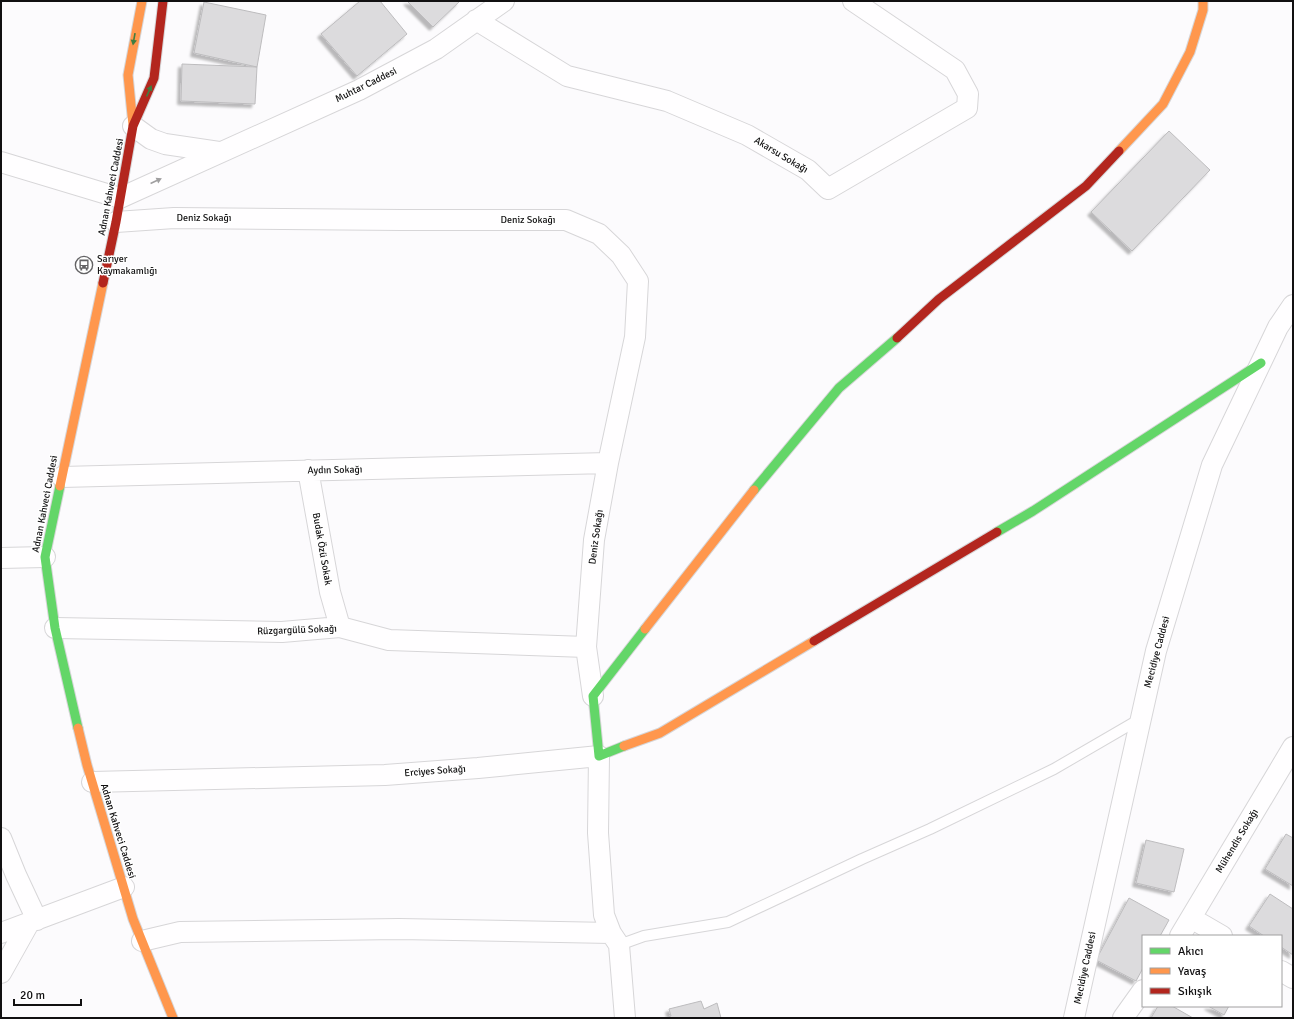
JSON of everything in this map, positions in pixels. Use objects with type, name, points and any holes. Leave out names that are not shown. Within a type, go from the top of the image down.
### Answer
[{"type":"street","name":"Adnan Kahveci Caddesi","points":[[133,126],[128,75],[142,1]]},
{"type":"street","name":"Adnan Kahveci Caddesi","points":[[163,1],[154,78],[133,126],[116,222],[45,557],[55,628],[92,782],[133,919],[173,1018]]},
{"type":"street","name":"Muhtar Caddesi","points":[[120,198],[359,90],[436,49],[504,1]]},
{"type":"street","name":"Akarsu Sokağı","points":[[476,20],[567,76],[667,100],[747,135],[808,170],[828,189],[968,108],[968,94],[955,70],[853,1]]},
{"type":"street","points":[[625,1018],[615,939],[604,915],[598,833],[599,756],[593,696],[750,496],[838,388],[894,341],[939,299],[1086,186],[1163,104],[1190,52],[1203,10],[1203,1]]},
{"type":"street","points":[[133,126],[151,140],[165,144],[219,152]]},
{"type":"street","points":[[1,162],[120,198]]},
{"type":"street","name":"Deniz Sokağı","points":[[116,222],[174,218],[566,220],[599,234],[620,255],[638,281],[635,337],[608,463],[594,540],[586,647],[593,696]]},
{"type":"street","name":"Mecidiye Caddesi","points":[[1074,1018],[1156,651],[1212,465],[1278,327],[1293,305]]},
{"type":"street","points":[[599,756],[660,733],[694,713],[1033,511],[1261,363]]},
{"type":"street","name":"Aydın Sokağı","points":[[62,477],[608,463]]},
{"type":"street","name":"Budak Özü Sokak","points":[[308,470],[330,592],[340,627]]},
{"type":"street","points":[[1,558],[45,557]]},
{"type":"street","name":"Rüzgargülü Sokağı","points":[[55,628],[282,632],[340,627],[389,640],[586,647]]},
{"type":"street","name":"Mühendis Sokağı","points":[[1181,935],[1293,747]]},
{"type":"street","name":"Erciyes Sokağı","points":[[92,782],[385,775],[478,768],[599,756]]},
{"type":"street","points":[[1,838],[33,922]]},
{"type":"street","points":[[1,933],[124,887]]},
{"type":"street","points":[[1191,918],[1220,935]]},
{"type":"street","points":[[1,973],[33,922]]},
{"type":"street","points":[[142,941],[180,932],[399,929],[615,939]]},
{"type":"street","points":[[1282,972],[1293,978]]},
{"type":"street","points":[[1123,1018],[1142,991]]},
{"type":"lane","points":[[615,939],[644,936],[728,922],[930,829],[1054,769],[1140,719]]},
{"type":"building","points":[[360,1],[380,1],[407,34],[357,76],[321,34]]},
{"type":"building","points":[[407,1],[460,1],[433,27]]},
{"type":"building","points":[[204,2],[266,15],[257,67],[194,53]]},
{"type":"building","points":[[182,64],[257,67],[255,104],[181,101]]},
{"type":"building","points":[[1169,131],[1210,170],[1132,251],[1091,212]]},
{"type":"building","points":[[1286,834],[1293,838],[1293,886],[1265,869]]},
{"type":"building","points":[[1146,840],[1184,849],[1174,892],[1136,883]]},
{"type":"building","points":[[1270,894],[1293,909],[1293,955],[1282,948],[1282,935],[1262,935],[1249,926]]},
{"type":"building","points":[[1129,898],[1169,920],[1161,935],[1142,935],[1142,970],[1136,981],[1096,960]]},
{"type":"building","points":[[701,1001],[704,1009],[717,1003],[721,1018],[664,1018],[671,1016],[669,1009]]},
{"type":"building","points":[[1157,1007],[1174,1007],[1193,1018],[1151,1018]]},
{"type":"building","points":[[1210,1007],[1228,1007],[1224,1015]]},
{"type":"traffic: fast","points":[[754,490],[839,388],[897,338]]},
{"type":"traffic: fast","points":[[997,532],[1033,511],[1261,363]]},
{"type":"traffic: fast","points":[[60,486],[45,557],[55,628],[78,728]]},
{"type":"traffic: fast","points":[[624,746],[599,756],[593,696],[645,629]]},
{"type":"traffic: slow","points":[[133,125],[128,75],[142,1]]},
{"type":"traffic: slow","points":[[1119,151],[1163,104],[1190,52],[1203,10],[1203,1]]},
{"type":"traffic: slow","points":[[60,486],[103,283]]},
{"type":"traffic: slow","points":[[645,629],[754,490]]},
{"type":"traffic: slow","points":[[624,746],[660,733],[814,641]]},
{"type":"traffic: slow","points":[[78,728],[87,765],[133,919],[173,1018]]},
{"type":"traffic: jam","points":[[103,283],[116,222],[133,126],[154,78],[163,1]]},
{"type":"traffic: jam","points":[[897,338],[939,299],[1086,186],[1119,151]]},
{"type":"traffic: jam","points":[[814,641],[997,532]]},
{"type":"place","name":"Sarıyer Kaymakamlığı","points":[[84,265]]}]
